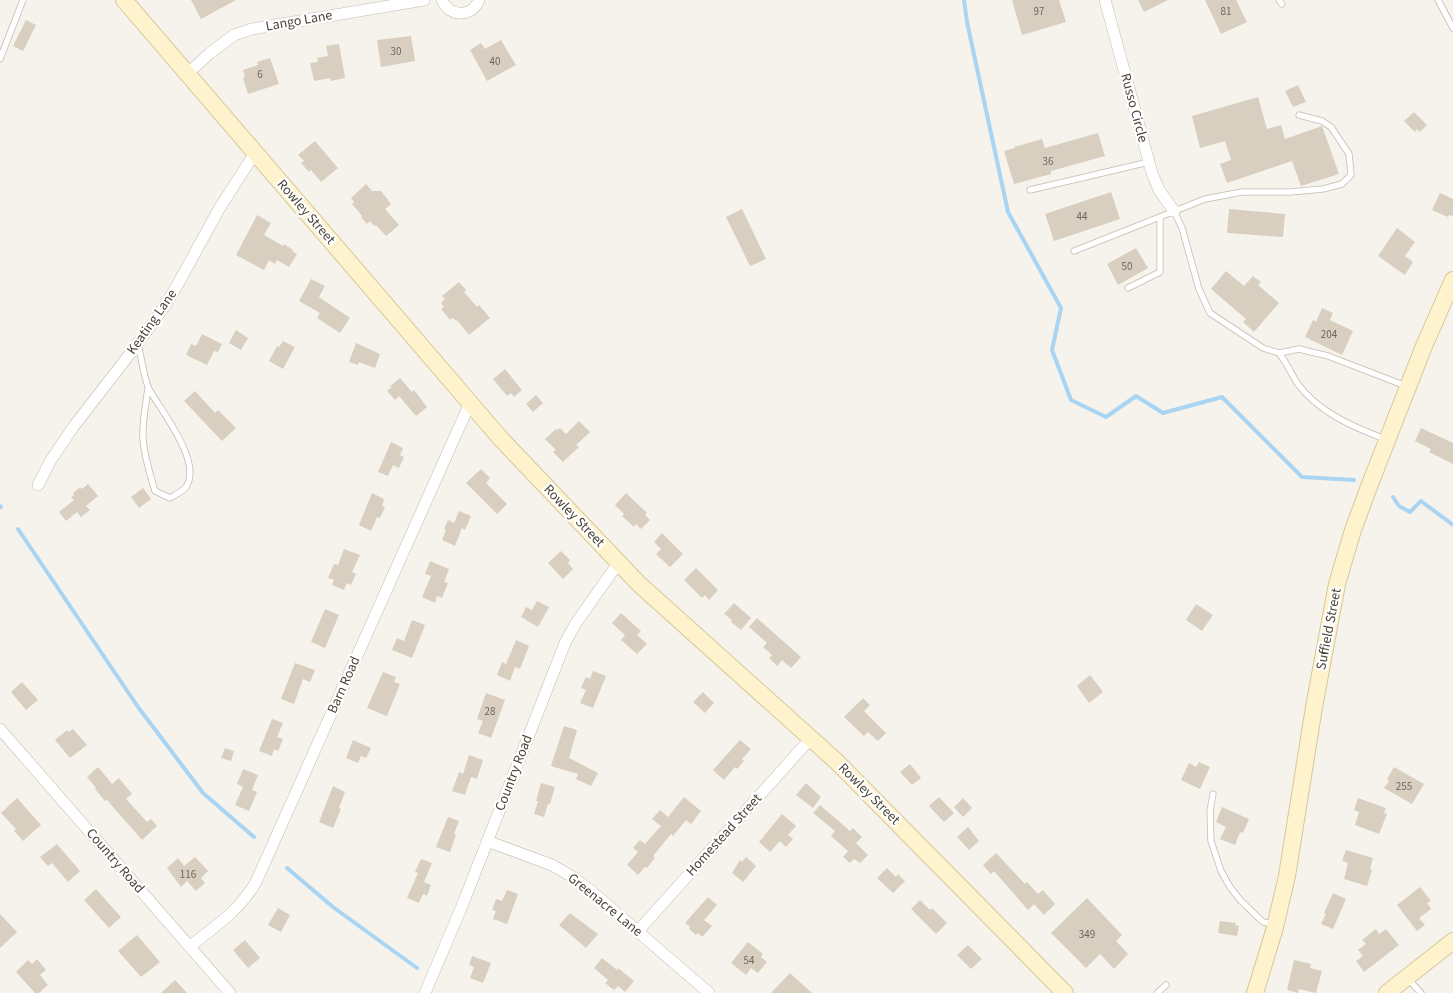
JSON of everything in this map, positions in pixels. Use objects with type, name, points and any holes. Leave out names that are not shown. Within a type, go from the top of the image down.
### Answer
[{"type":"street","name":"Rowley Street","points":[[124,0],[501,439],[639,584],[836,761],[1065,993]]},
{"type":"street","name":"Lango Lane","points":[[188,74],[234,36],[252,29],[424,0]]},
{"type":"street","points":[[442,0],[446,8],[451,12],[463,14],[474,9],[479,0]]},
{"type":"street","name":"Russo Circle","points":[[1105,0],[1149,162],[1159,190],[1174,211]]},
{"type":"street","name":"Keating Lane","points":[[38,485],[51,460],[74,426],[138,344],[179,282],[219,209],[255,153]]},
{"type":"street","name":"Suffield Street","points":[[1255,993],[1276,925],[1291,860],[1316,699],[1337,584],[1360,508],[1424,346],[1451,288]]},
{"type":"street","name":"Barn Road","points":[[190,946],[238,907],[248,895],[259,875],[470,403]]},
{"type":"street","name":"Country Road","points":[[425,993],[462,906],[565,643],[576,623],[619,562]]},
{"type":"street","name":"Country Road","points":[[0,729],[230,993]]},
{"type":"street","name":"Homestead Street","points":[[638,932],[811,738]]},
{"type":"street","name":"Greenacre Lane","points":[[487,842],[542,861],[561,870],[590,890],[709,993]]},
{"type":"street","points":[[1387,993],[1453,941]]},
{"type":"lane","points":[[0,59],[23,0]]},
{"type":"lane","points":[[1438,0],[1453,28]]},
{"type":"lane","points":[[1074,251],[1206,199],[1242,192],[1290,192],[1323,189],[1342,184],[1351,175],[1349,154],[1331,127],[1322,121],[1299,115]]},
{"type":"lane","points":[[1030,190],[1149,162]]},
{"type":"lane","points":[[1174,211],[1182,228],[1200,289],[1210,313],[1263,348],[1279,353],[1300,349],[1328,356],[1408,387]]},
{"type":"lane","points":[[1128,288],[1160,272],[1160,217]]},
{"type":"lane","points":[[138,344],[148,388],[188,456],[191,472],[186,487],[170,498],[155,491],[148,469],[143,438],[148,388]]},
{"type":"lane","points":[[1279,353],[1298,384],[1318,405],[1350,425],[1387,440]]},
{"type":"lane","points":[[1213,794],[1210,811],[1211,841],[1221,871],[1230,887],[1246,906],[1263,922],[1276,925]]},
{"type":"lane","points":[[1407,977],[1421,993]]},
{"type":"lane","points":[[1156,993],[1166,985]]},
{"type":"building","points":[[191,0],[236,0],[201,19]]},
{"type":"building","points":[[1012,0],[1059,0],[1066,22],[1022,35]]},
{"type":"building","points":[[1138,0],[1168,0],[1144,12]]},
{"type":"building","points":[[1205,0],[1236,0],[1247,22],[1221,34]]},
{"type":"building","points":[[26,20],[36,25],[23,51],[13,46]]},
{"type":"building","points":[[411,36],[415,61],[381,67],[377,40]]},
{"type":"building","points":[[501,40],[516,65],[487,81],[470,50],[481,43],[485,49]]},
{"type":"building","points":[[339,44],[345,78],[331,81],[330,78],[314,81],[310,63],[318,62],[317,58],[328,56],[326,46]]},
{"type":"building","points":[[270,58],[279,84],[248,94],[243,78],[245,77],[243,70],[258,65],[257,62]]},
{"type":"building","points":[[1298,85],[1306,102],[1293,107],[1285,91]]},
{"type":"building","points":[[1258,97],[1267,129],[1281,125],[1285,139],[1322,126],[1339,174],[1301,186],[1292,161],[1227,183],[1220,164],[1231,160],[1225,141],[1200,148],[1192,116]]},
{"type":"building","points":[[1414,112],[1427,125],[1420,132],[1417,129],[1415,132],[1404,121]]},
{"type":"building","points":[[1098,133],[1105,156],[1051,171],[1051,174],[1014,184],[1004,151],[1042,139],[1045,148]]},
{"type":"building","points":[[315,141],[338,168],[321,182],[311,170],[309,172],[301,163],[304,161],[298,155]]},
{"type":"building","points":[[366,184],[372,191],[381,191],[391,204],[385,209],[399,225],[386,236],[370,221],[367,224],[352,204],[354,202],[351,198]]},
{"type":"building","points":[[1111,192],[1120,219],[1054,241],[1045,214]]},
{"type":"building","points":[[1440,193],[1453,199],[1453,216],[1449,215],[1448,217],[1432,210]]},
{"type":"building","points":[[742,209],[766,259],[750,266],[726,217]]},
{"type":"building","points":[[1229,209],[1285,214],[1283,237],[1227,233]]},
{"type":"building","points":[[257,215],[271,223],[264,235],[283,246],[284,244],[297,254],[289,267],[277,260],[275,264],[269,260],[264,270],[236,255]]},
{"type":"building","points":[[1397,228],[1415,242],[1405,256],[1413,262],[1405,275],[1378,256]]},
{"type":"building","points":[[1136,248],[1148,268],[1118,285],[1107,264]]},
{"type":"building","points":[[1226,271],[1244,286],[1253,276],[1261,282],[1258,285],[1279,303],[1254,332],[1243,322],[1246,319],[1211,289]]},
{"type":"building","points":[[311,279],[325,286],[319,297],[350,318],[340,333],[317,318],[320,313],[299,301]]},
{"type":"building","points":[[459,282],[466,290],[464,292],[490,318],[469,335],[457,320],[453,318],[450,320],[441,309],[444,307],[441,303],[445,299],[442,296]]},
{"type":"building","points":[[1322,308],[1333,313],[1330,320],[1353,331],[1342,355],[1305,337],[1313,320],[1316,322]]},
{"type":"building","points":[[236,330],[248,338],[241,350],[229,343]]},
{"type":"building","points":[[202,334],[222,344],[218,352],[214,351],[207,365],[186,355],[191,344],[196,346]]},
{"type":"building","points":[[283,341],[295,347],[283,369],[269,361],[277,346],[279,347]]},
{"type":"building","points":[[356,343],[380,354],[375,368],[359,362],[358,365],[349,362]]},
{"type":"building","points":[[505,369],[522,390],[514,397],[511,393],[507,396],[493,379]]},
{"type":"building","points":[[400,378],[412,392],[414,390],[427,407],[416,416],[399,396],[395,400],[387,391]]},
{"type":"building","points":[[195,391],[215,413],[218,410],[236,428],[222,441],[184,401]]},
{"type":"building","points":[[536,395],[543,403],[533,412],[526,404]]},
{"type":"building","points":[[579,421],[590,432],[576,445],[579,447],[563,462],[553,452],[556,450],[545,439],[556,429],[560,428],[566,434]]},
{"type":"building","points":[[1421,428],[1453,443],[1453,464],[1429,452],[1431,449],[1415,441]]},
{"type":"building","points":[[391,442],[403,448],[400,455],[404,457],[399,468],[393,465],[388,476],[378,472]]},
{"type":"building","points":[[481,469],[490,478],[486,483],[507,504],[497,514],[466,483]]},
{"type":"building","points":[[88,484],[98,496],[86,506],[90,510],[81,517],[77,512],[66,521],[59,512],[74,500],[71,497],[74,495],[73,493],[80,487],[82,489]]},
{"type":"building","points":[[143,488],[151,499],[139,508],[131,497]]},
{"type":"building","points":[[372,493],[384,499],[382,506],[385,507],[380,518],[377,517],[371,531],[359,525]]},
{"type":"building","points":[[626,493],[647,513],[645,515],[650,520],[641,529],[636,524],[634,527],[622,516],[624,514],[615,505]]},
{"type":"building","points":[[459,511],[471,516],[465,530],[462,528],[455,546],[442,540],[448,520],[454,523]]},
{"type":"building","points":[[662,533],[683,554],[670,567],[656,554],[661,549],[654,542]]},
{"type":"building","points":[[344,549],[360,555],[352,572],[356,574],[351,585],[347,583],[344,590],[332,585],[334,580],[328,578],[334,564],[338,565]]},
{"type":"building","points":[[561,551],[570,560],[568,563],[573,569],[563,579],[548,563]]},
{"type":"building","points":[[430,561],[449,569],[444,582],[448,583],[442,598],[437,596],[435,603],[422,597],[431,576],[425,574]]},
{"type":"building","points":[[696,568],[718,590],[709,600],[705,595],[702,598],[684,580]]},
{"type":"building","points":[[537,601],[549,607],[538,627],[521,617],[526,607],[532,610]]},
{"type":"building","points":[[734,603],[751,618],[741,630],[724,614]]},
{"type":"building","points":[[1196,604],[1213,615],[1202,631],[1186,620]]},
{"type":"building","points":[[325,609],[339,615],[325,648],[311,642]]},
{"type":"building","points":[[621,613],[641,631],[637,635],[647,644],[637,654],[621,640],[625,635],[612,623]]},
{"type":"building","points":[[757,618],[801,657],[791,668],[782,660],[777,666],[769,658],[772,655],[763,647],[767,643],[749,627]]},
{"type":"building","points":[[412,620],[425,625],[412,658],[392,650],[397,638],[404,641]]},
{"type":"building","points":[[516,640],[529,646],[520,669],[515,667],[510,681],[497,675],[502,662],[506,664]]},
{"type":"building","points":[[295,663],[315,670],[310,682],[303,679],[294,704],[281,699]]},
{"type":"building","points":[[593,671],[606,676],[593,708],[580,703],[586,690],[581,688],[586,677],[590,679]]},
{"type":"building","points":[[383,672],[396,677],[394,682],[400,684],[387,716],[367,708]]},
{"type":"building","points":[[1090,675],[1103,692],[1089,703],[1077,686]]},
{"type":"building","points":[[22,682],[38,700],[26,710],[11,692]]},
{"type":"building","points":[[703,692],[714,703],[705,713],[693,702]]},
{"type":"building","points":[[486,693],[505,700],[491,738],[478,733],[483,721],[477,719]]},
{"type":"building","points":[[863,698],[870,705],[864,711],[886,733],[878,741],[868,732],[864,736],[844,717]]},
{"type":"building","points":[[272,719],[283,723],[277,737],[283,739],[278,751],[274,749],[272,756],[259,751]]},
{"type":"building","points":[[564,726],[577,730],[569,758],[598,773],[591,786],[576,779],[578,774],[551,766]]},
{"type":"building","points":[[73,729],[87,745],[70,758],[55,740],[67,730],[68,732]]},
{"type":"building","points":[[353,740],[371,748],[366,758],[361,756],[358,763],[346,758]]},
{"type":"building","points":[[740,740],[751,749],[742,759],[744,761],[737,769],[735,767],[724,780],[713,770]]},
{"type":"building","points":[[225,748],[234,751],[231,761],[221,758]]},
{"type":"building","points":[[469,755],[483,760],[477,779],[471,777],[465,795],[452,791],[459,772],[463,774]]},
{"type":"building","points":[[1199,762],[1210,767],[1200,789],[1181,780],[1189,763],[1196,767]]},
{"type":"building","points":[[910,764],[921,778],[912,785],[900,772]]},
{"type":"building","points":[[98,767],[112,784],[119,778],[132,794],[126,799],[147,822],[151,819],[157,826],[142,840],[107,800],[105,801],[87,777]]},
{"type":"building","points":[[1394,767],[1424,784],[1412,804],[1384,788],[1389,781],[1387,779]]},
{"type":"building","points":[[243,769],[258,775],[252,790],[257,792],[249,811],[235,805],[243,787],[237,784]]},
{"type":"building","points":[[541,783],[555,787],[544,817],[534,814]]},
{"type":"building","points":[[806,783],[821,797],[813,808],[796,795]]},
{"type":"building","points":[[333,786],[345,792],[339,808],[341,809],[333,828],[319,822]]},
{"type":"building","points":[[684,797],[701,811],[691,824],[686,820],[673,836],[671,834],[653,856],[655,858],[647,868],[645,867],[638,875],[627,865],[638,852],[633,848],[640,840],[645,844],[661,826],[652,819],[660,810],[668,817]]},
{"type":"building","points":[[939,797],[954,813],[944,822],[929,806]]},
{"type":"building","points":[[17,798],[41,825],[23,841],[14,831],[16,829],[1,813]]},
{"type":"building","points":[[963,798],[972,808],[963,817],[954,807]]},
{"type":"building","points":[[1358,798],[1386,808],[1384,813],[1387,814],[1379,834],[1355,825],[1359,812],[1354,810]]},
{"type":"building","points":[[820,805],[850,831],[853,828],[862,837],[856,843],[868,855],[860,863],[854,859],[850,863],[843,857],[848,851],[831,836],[835,831],[813,813]]},
{"type":"building","points":[[1222,807],[1249,819],[1243,833],[1240,832],[1235,845],[1220,839],[1226,827],[1216,822]]},
{"type":"building","points":[[782,814],[796,826],[788,835],[793,839],[786,847],[780,841],[770,852],[759,842]]},
{"type":"building","points":[[448,817],[459,821],[450,852],[436,847]]},
{"type":"building","points":[[968,827],[979,841],[969,850],[957,837]]},
{"type":"building","points":[[57,844],[80,871],[68,882],[52,863],[48,866],[40,857]]},
{"type":"building","points":[[1346,850],[1373,858],[1370,869],[1372,870],[1367,886],[1344,879],[1348,863],[1342,861]]},
{"type":"building","points":[[996,853],[1025,884],[1027,882],[1038,894],[1043,890],[1055,904],[1044,915],[1034,904],[1028,910],[994,871],[991,874],[983,865]]},
{"type":"building","points":[[195,857],[208,871],[201,878],[205,883],[196,891],[187,881],[181,887],[167,868],[178,858],[184,866]]},
{"type":"building","points":[[746,857],[756,866],[743,882],[732,873],[740,860],[742,862]]},
{"type":"building","points":[[421,859],[432,863],[424,882],[431,885],[427,896],[423,894],[419,903],[407,898],[418,873],[415,872]]},
{"type":"building","points":[[887,868],[896,877],[898,874],[905,881],[893,893],[877,878]]},
{"type":"building","points":[[1420,887],[1431,901],[1427,903],[1431,909],[1419,918],[1425,925],[1417,931],[1397,905]]},
{"type":"building","points":[[96,889],[121,917],[109,928],[84,900]]},
{"type":"building","points":[[507,890],[518,894],[507,924],[493,919],[496,911],[492,910],[496,899],[502,901]]},
{"type":"building","points":[[1333,893],[1346,899],[1333,929],[1321,924]]},
{"type":"building","points":[[708,897],[717,905],[704,920],[712,926],[702,937],[698,933],[696,935],[685,923]]},
{"type":"building","points":[[1087,898],[1122,935],[1116,941],[1128,954],[1114,969],[1100,954],[1086,968],[1051,933]]},
{"type":"building","points":[[920,900],[930,910],[932,908],[947,923],[936,934],[911,909]]},
{"type":"building","points":[[278,908],[290,915],[281,932],[268,925]]},
{"type":"building","points":[[570,913],[598,934],[586,948],[559,925]]},
{"type":"building","points":[[0,914],[17,932],[0,948]]},
{"type":"building","points":[[1220,921],[1236,923],[1235,925],[1239,926],[1237,936],[1218,933]]},
{"type":"building","points":[[1376,929],[1379,934],[1386,929],[1399,945],[1364,972],[1356,961],[1363,956],[1358,950],[1366,944],[1362,940]]},
{"type":"building","points":[[137,935],[160,962],[141,977],[118,951]]},
{"type":"building","points":[[245,940],[260,958],[248,968],[233,950]]},
{"type":"building","points":[[748,942],[763,954],[761,957],[767,962],[758,973],[751,968],[746,975],[731,963]]},
{"type":"building","points":[[968,945],[982,959],[971,969],[957,955]]},
{"type":"building","points":[[472,956],[491,963],[483,983],[470,978],[474,967],[469,965]]},
{"type":"building","points":[[602,958],[634,981],[625,992],[618,986],[614,990],[605,983],[608,980],[594,968]]},
{"type":"building","points":[[37,959],[46,970],[40,975],[48,985],[39,993],[35,993],[16,972],[28,960],[32,964]]},
{"type":"building","points":[[1294,960],[1311,964],[1310,968],[1322,971],[1316,993],[1299,989],[1298,993],[1287,990]]},
{"type":"building","points":[[790,973],[812,993],[771,993]]},
{"type":"building","points":[[175,980],[187,993],[161,993]]},
{"type":"waterway","points":[[964,0],[967,22],[1008,212],[1061,308],[1052,350],[1071,400],[1106,417],[1136,396],[1163,413],[1222,397],[1302,477],[1354,480]]},
{"type":"waterway","points":[[1393,497],[1399,506],[1410,512],[1421,501],[1453,525]]},
{"type":"waterway","points":[[18,529],[138,707],[203,793],[254,837]]},
{"type":"waterway","points":[[287,868],[333,907],[417,968]]}]
